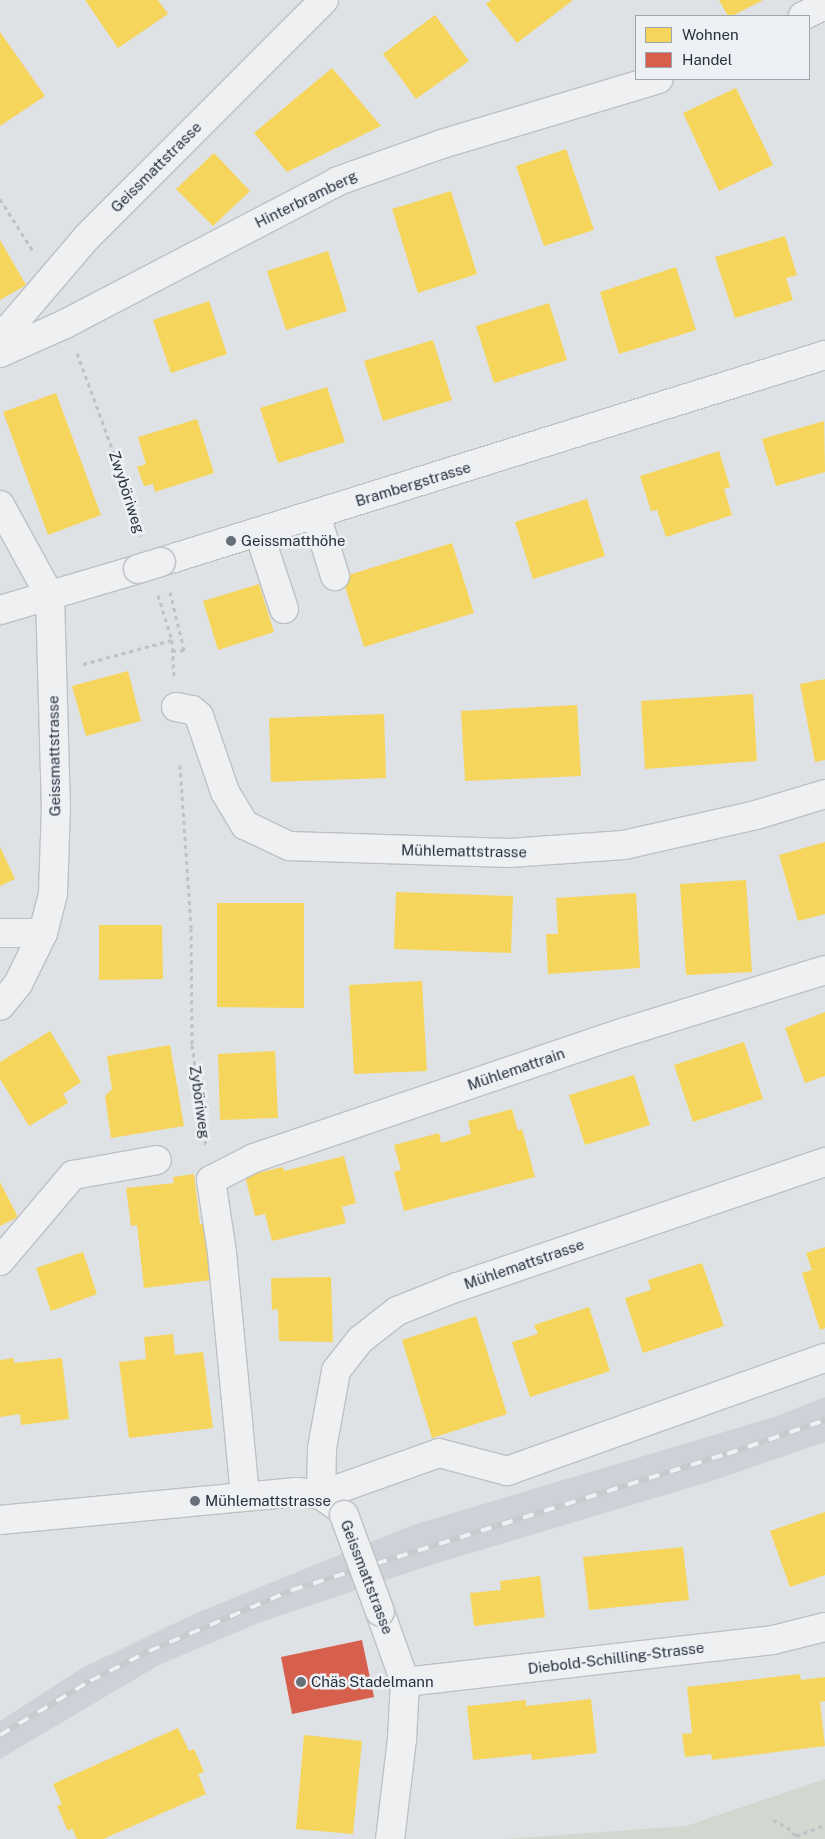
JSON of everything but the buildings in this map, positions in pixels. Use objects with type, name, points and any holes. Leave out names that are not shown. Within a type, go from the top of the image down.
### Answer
[{"type":"street","name":"Geissmattstrasse","points":[[0,345],[11,326],[87,237],[324,0]]},
{"type":"street","points":[[805,15],[825,5]]},
{"type":"street","name":"Hinterbramberg","points":[[0,353],[65,324],[338,181],[442,144],[655,80]]},
{"type":"street","name":"Brambergstrasse","points":[[0,610],[50,596],[147,558],[259,533],[825,355]]},
{"type":"street","name":"Geissmattstrasse","points":[[0,505],[50,596],[56,807],[53,894],[43,932],[18,984],[0,1006]]},
{"type":"street","points":[[316,515],[335,576]]},
{"type":"street","points":[[259,533],[284,609]]},
{"type":"street","name":"Mühlemattstrasse","points":[[176,707],[192,710],[199,716],[225,792],[245,825],[289,846],[509,853],[624,845],[756,815],[825,794]]},
{"type":"street","points":[[0,933],[43,932]]},
{"type":"street","name":"Mühlemattrain","points":[[211,1180],[263,1155],[625,1032],[825,970]]},
{"type":"street","points":[[0,1261],[73,1175],[157,1160]]},
{"type":"street","name":"Mühlemattstrasse","points":[[321,1496],[323,1440],[336,1371],[347,1353],[365,1335],[396,1311],[466,1284],[825,1162]]},
{"type":"street","points":[[211,1180],[222,1252],[245,1496]]},
{"type":"street","points":[[0,1520],[297,1492],[321,1496],[439,1454],[507,1471],[825,1358]]},
{"type":"street","name":"Geissmattstrasse","points":[[321,1496],[344,1515],[405,1682],[402,1739],[390,1839]]},
{"type":"street","name":"Diebold-Schilling-Strasse","points":[[405,1682],[773,1640],[825,1627]]},
{"type":"path","points":[[0,199],[34,253]]},
{"type":"path","name":"Zwyböriweg","points":[[65,324],[125,481],[147,558]]},
{"type":"path","points":[[170,589],[184,650],[172,650]]},
{"type":"path","points":[[156,590],[172,640],[176,707]]},
{"type":"path","points":[[89,663],[172,640]]},
{"type":"path","name":"Zyböriweg","points":[[180,755],[191,928],[192,1045],[211,1180]]},
{"type":"path","points":[[773,1820],[797,1837],[825,1826]]},
{"type":"shaded area","points":[[825,1397],[825,1442],[712,1481],[434,1564],[261,1622],[159,1665],[0,1759],[0,1721],[82,1668],[194,1614],[413,1525],[774,1417]]},
{"type":"shaded area","points":[[825,1779],[825,1839],[506,1839],[686,1826]]},
{"type":"railway","points":[[0,1735],[90,1681],[149,1651],[292,1590],[727,1454],[825,1420]]},
{"type":"place","name":"Geissmatthöhe","points":[[231,541]]},
{"type":"place","name":"Mühlemattstrasse","points":[[195,1501]]},
{"type":"place","name":"Chäs Stadelmann","points":[[301,1682]]}]
